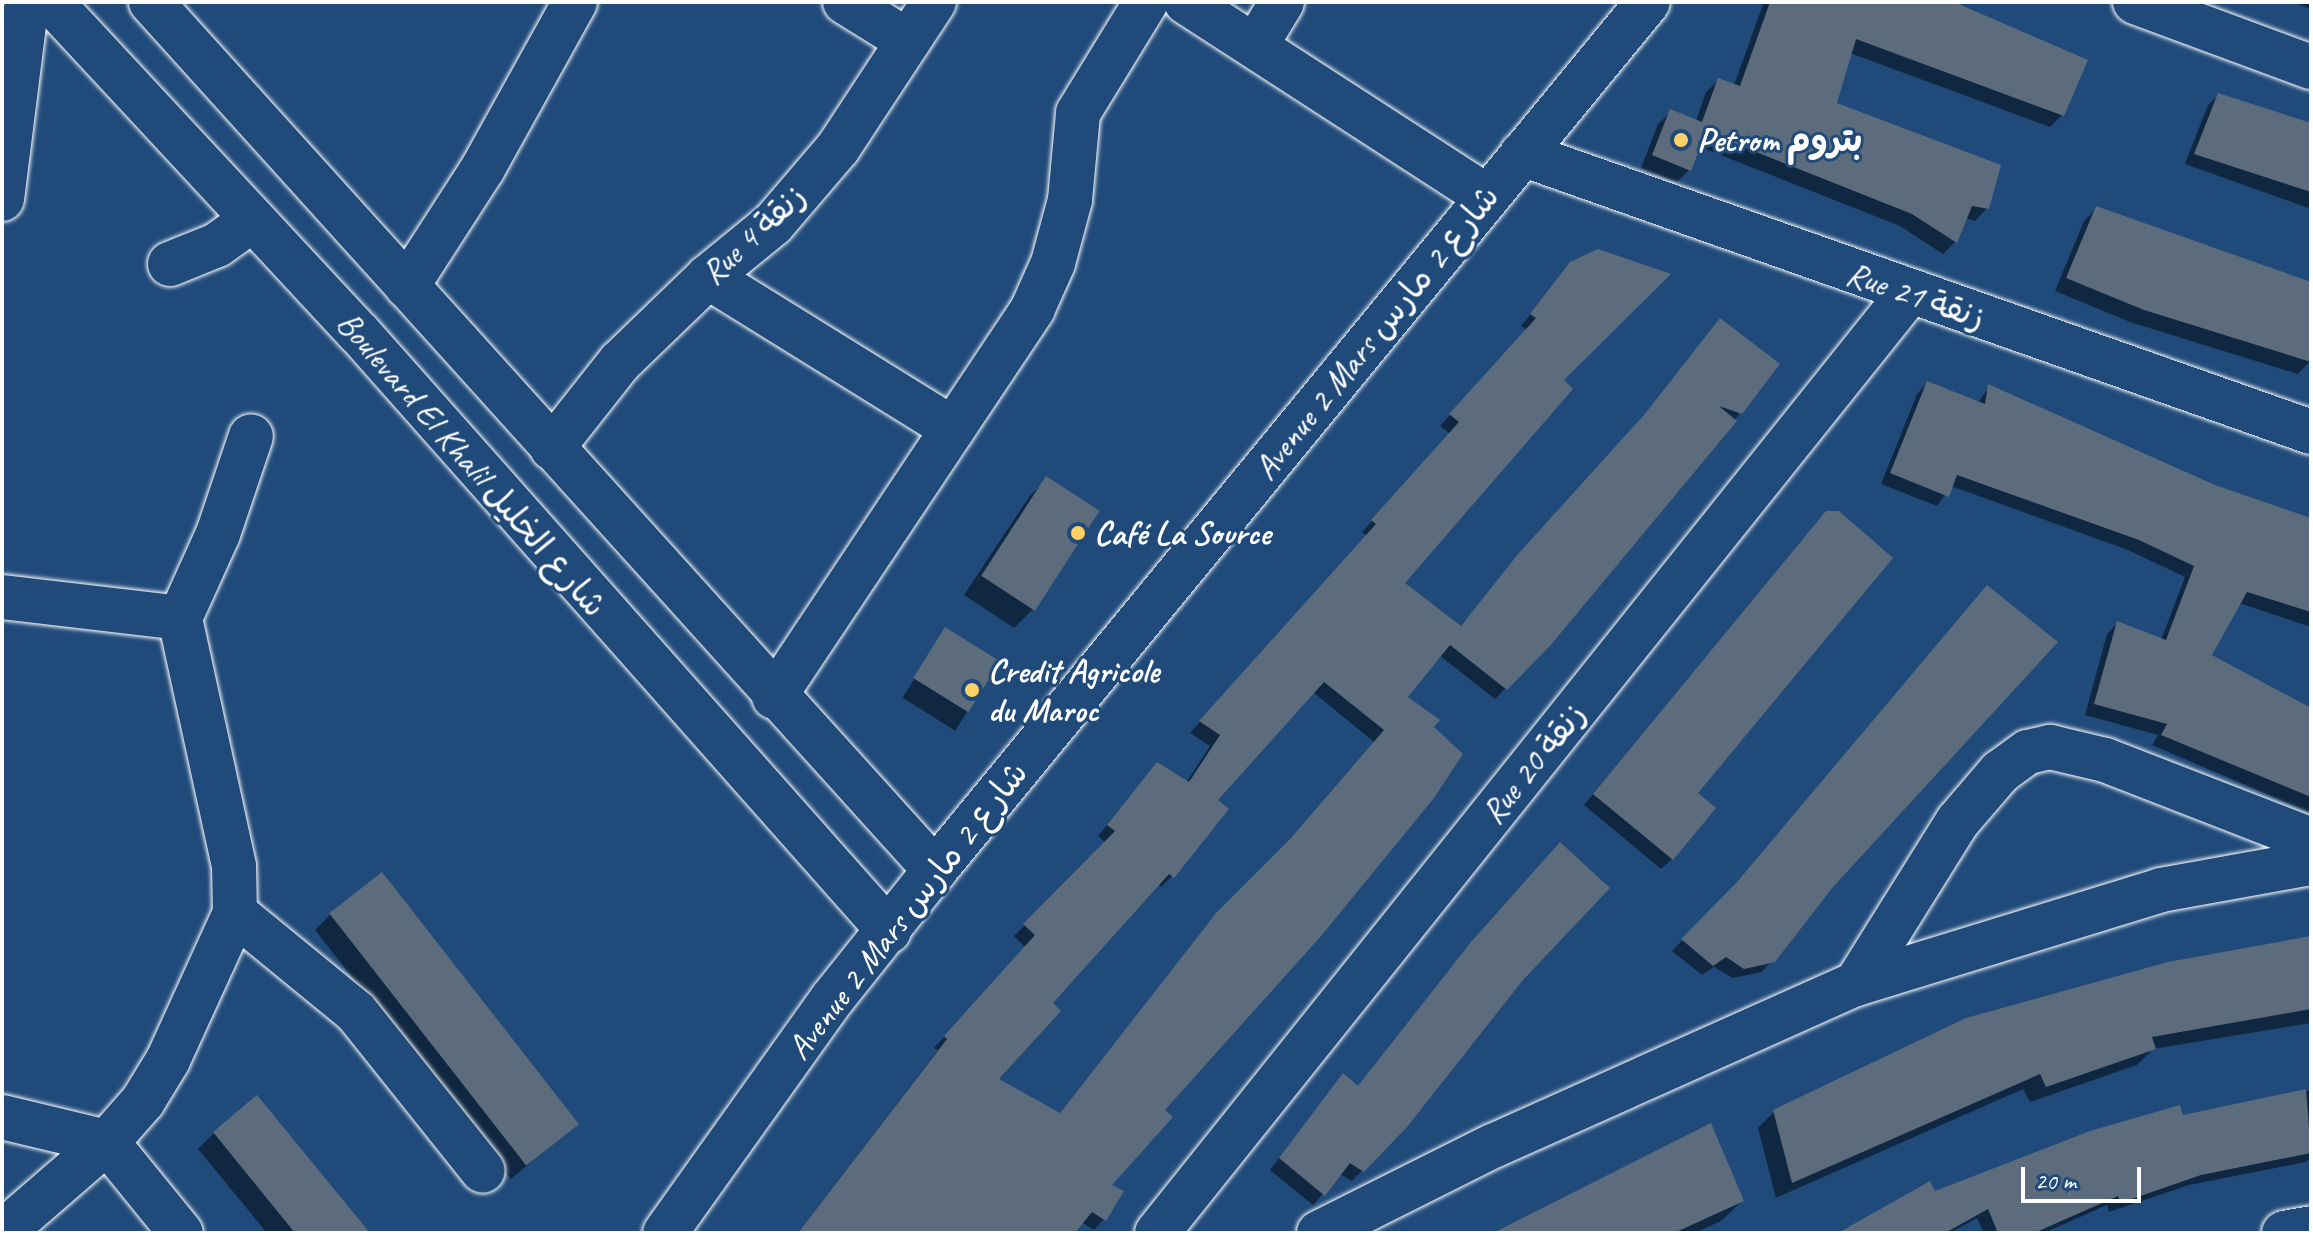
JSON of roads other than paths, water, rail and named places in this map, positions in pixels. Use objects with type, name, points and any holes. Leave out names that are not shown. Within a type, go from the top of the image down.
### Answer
[{"type":"street","points":[[2,199],[27,2]]},
{"type":"street","name":"Boulevard El Khalil شارع الخليل","points":[[51,2],[252,220],[889,931]]},
{"type":"street","name":"Boulevard El Khalil شارع الخليل","points":[[151,2],[774,697],[935,870]]},
{"type":"street","points":[[407,286],[483,168],[575,2]]},
{"type":"street","points":[[845,2],[908,41]]},
{"type":"street","name":"Rue 4 زنقة","points":[[552,448],[583,402],[708,277],[773,224],[829,159],[934,2]]},
{"type":"street","points":[[774,697],[1033,308],[1053,263],[1070,200],[1078,113],[1146,2]]},
{"type":"street","points":[[1186,2],[1488,197]]},
{"type":"street","points":[[1256,45],[1282,2]]},
{"type":"street","name":"Avenue 2 Mars شارع 2 مارس","points":[[665,1233],[832,999],[935,870],[1648,2]]},
{"type":"street","points":[[2135,2],[2311,67]]},
{"type":"street","name":"Rue 21 زنقة","points":[[1522,154],[1909,293],[2311,432]]},
{"type":"street","points":[[170,264],[217,245],[252,220]]},
{"type":"street","points":[[708,277],[953,429]]},
{"type":"street","name":"Rue 20 زنقة","points":[[1157,1233],[1909,293]]},
{"type":"street","points":[[2,1233],[107,1142],[143,1101],[168,1060],[235,913],[234,866],[180,618],[218,534],[251,436]]},
{"type":"street","points":[[2,597],[180,618]]},
{"type":"street","points":[[1856,984],[1958,821],[2000,772],[2028,752],[2050,747],[2105,760],[2311,840]]},
{"type":"street","points":[[1319,1233],[1493,1146],[1856,984],[2161,890],[2311,863]]},
{"type":"street","points":[[235,913],[356,1012],[483,1171]]},
{"type":"street","points":[[2,1117],[107,1142],[181,1233]]},
{"type":"street","points":[[2284,1233],[2311,1228]]},
{"type":"place","name":"Petrom بتروم","points":[[1681,140]]},
{"type":"place","name":"Café La Source","points":[[1078,533]]},
{"type":"place","name":"Credit Agricole du Maroc","points":[[972,690]]}]
